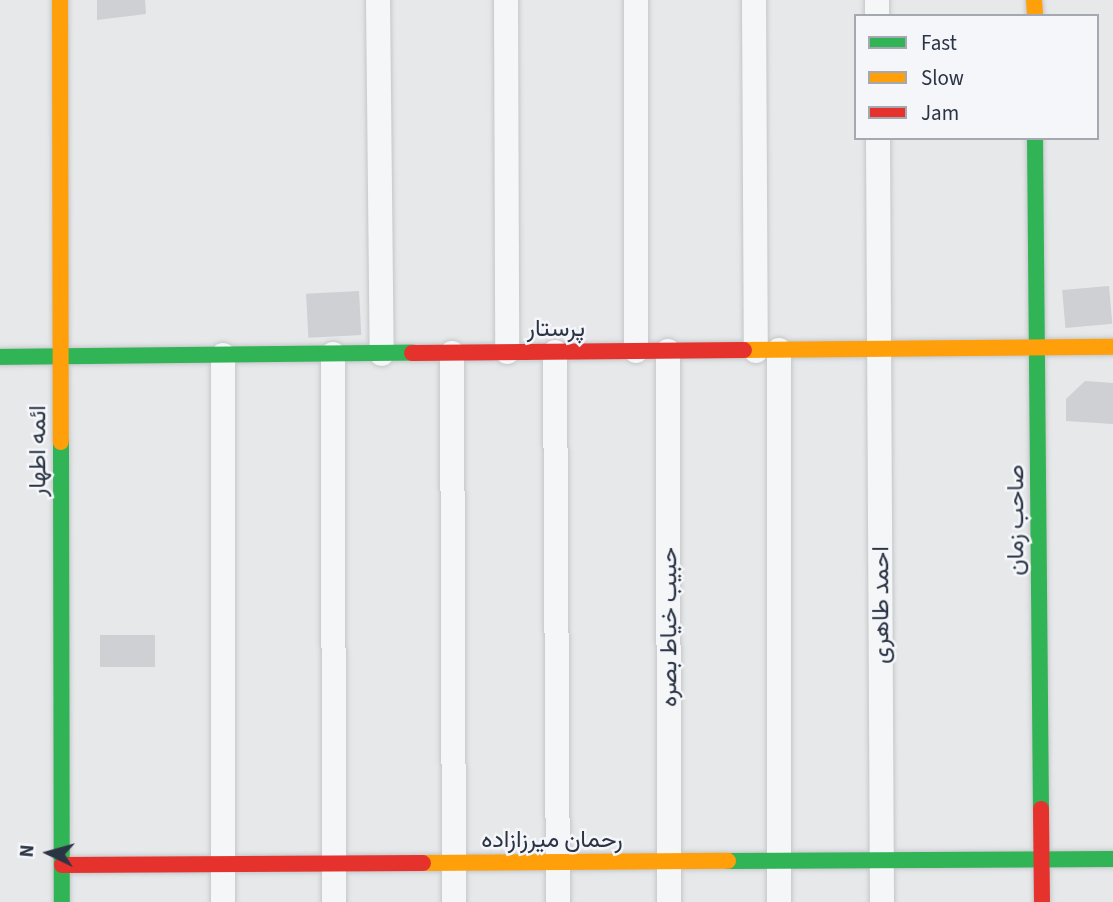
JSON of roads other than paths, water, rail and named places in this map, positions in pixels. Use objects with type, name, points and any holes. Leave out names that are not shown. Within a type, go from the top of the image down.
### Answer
[{"type":"street","name":"ائمه اطهار","points":[[60,0],[62,902]]},
{"type":"street","points":[[378,0],[382,354]]},
{"type":"street","points":[[506,0],[507,352]]},
{"type":"street","points":[[636,0],[636,351]]},
{"type":"street","points":[[754,0],[767,350],[779,902]]},
{"type":"street","name":"احمد طاهری","points":[[878,140],[882,902]]},
{"type":"street","name":"صاحب زمان","points":[[1035,140],[1042,902]]},
{"type":"street","name":"پرستار","points":[[0,357],[1113,348]]},
{"type":"street","name":"حبیب خیاط بصره","points":[[668,351],[669,902]]},
{"type":"street","points":[[555,352],[558,902]]},
{"type":"street","points":[[452,353],[454,902]]},
{"type":"street","points":[[333,354],[334,902]]},
{"type":"street","points":[[223,355],[223,902]]},
{"type":"street","name":"رحمان میرزازاده","points":[[62,865],[1113,859]]}]
